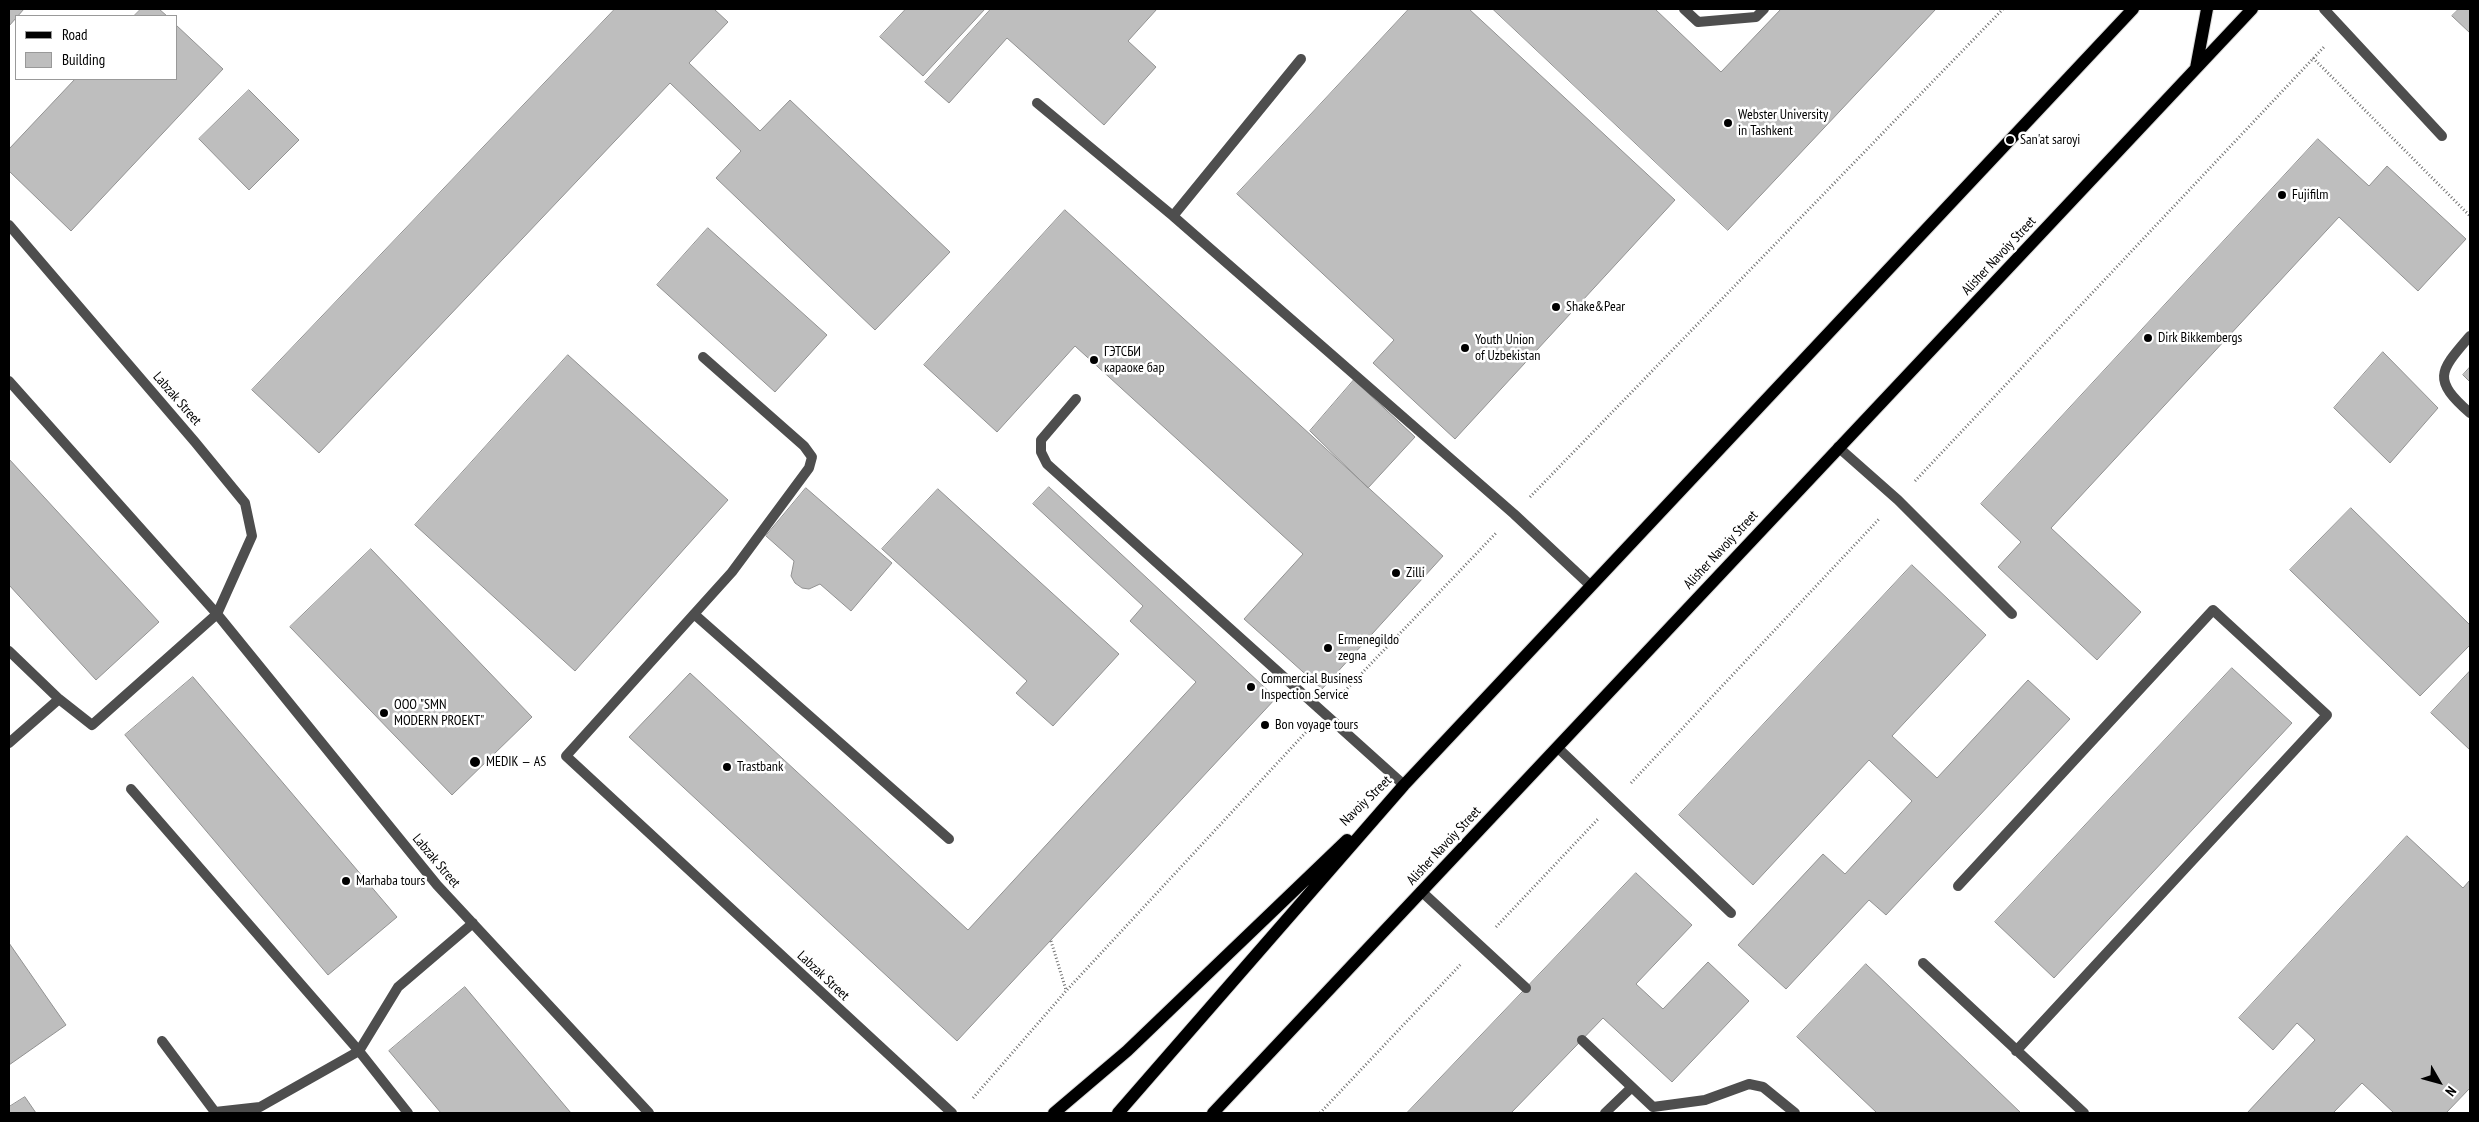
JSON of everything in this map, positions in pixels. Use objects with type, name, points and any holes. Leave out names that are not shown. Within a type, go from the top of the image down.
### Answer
[{"type":"main road","points":[[1404,785],[2133,9]]},
{"type":"main road","points":[[2196,68],[2207,9]]},
{"type":"main road","name":"Alisher Navoiy Street","points":[[1212,1113],[2252,9]]},
{"type":"main road","name":"Navoiy Street","points":[[1054,1113],[1127,1051],[1404,785]]},
{"type":"main road","name":"Navoiy Street","points":[[1118,1113],[1404,785]]},
{"type":"lane","points":[[1684,9],[1698,22],[1756,17],[1764,9]]},
{"type":"lane","points":[[2324,9],[2442,136]]},
{"type":"lane","points":[[1173,216],[1301,59]]},
{"type":"lane","points":[[1037,103],[1173,216],[1514,514],[1591,586]]},
{"type":"lane","name":"Labzak Street","points":[[9,225],[245,503],[252,536],[217,614]]},
{"type":"lane","points":[[2470,336],[2445,365],[2445,383],[2455,399],[2470,413]]},
{"type":"lane","points":[[703,357],[804,446],[812,457],[809,468],[732,572],[694,614],[949,839]]},
{"type":"lane","name":"Labzak Street","points":[[9,380],[217,614],[437,885],[650,1113]]},
{"type":"lane","points":[[1076,399],[1041,440],[1041,452],[1047,464],[1404,785]]},
{"type":"lane","points":[[1838,447],[1898,500],[2012,614]]},
{"type":"lane","points":[[1958,886],[2213,610],[2327,715],[2016,1051]]},
{"type":"lane","points":[[9,651],[59,699],[92,725],[217,614]]},
{"type":"lane","name":"Labzak Street","points":[[694,614],[566,756],[952,1113]]},
{"type":"lane","points":[[9,743],[59,699]]},
{"type":"lane","points":[[1557,747],[1731,913]]},
{"type":"lane","points":[[131,789],[359,1051],[408,1113]]},
{"type":"lane","points":[[1422,891],[1526,988]]},
{"type":"lane","points":[[162,1041],[215,1112],[260,1108],[359,1051],[398,987],[473,923]]},
{"type":"lane","points":[[1923,963],[2084,1113]]},
{"type":"lane","points":[[1582,1040],[1653,1107],[1705,1100],[1749,1084],[1763,1086],[1795,1113]]},
{"type":"lane","points":[[1605,1113],[1632,1087]]},
{"type":"path","points":[[971,1100],[1066,991],[1325,712],[2003,9]]},
{"type":"path","points":[[1320,1113],[2342,28]]},
{"type":"path","points":[[2313,58],[2470,216]]},
{"type":"path","points":[[1051,940],[1066,991]]},
{"type":"building","points":[[9,9],[24,9],[19,15],[15,15],[15,19],[9,26]]},
{"type":"building","points":[[141,9],[159,9],[166,15],[135,15]]},
{"type":"building","points":[[615,9],[714,9],[728,22],[689,63],[760,131],[790,100],[950,252],[875,330],[716,178],[741,151],[670,83],[319,453],[252,390]]},
{"type":"building","points":[[906,9],[985,9],[923,76],[880,37]]},
{"type":"building","points":[[991,9],[1157,9],[1128,41],[1156,67],[1104,125],[1007,38],[949,103],[925,82]]},
{"type":"building","points":[[1409,9],[1469,9],[1675,200],[1455,439],[1373,363],[1394,340],[1237,194]]},
{"type":"building","name":"Webster University in Tashkent","points":[[1493,9],[1655,9],[1721,72],[1781,9],[1936,9],[1728,230]]},
{"type":"building","points":[[2459,9],[2470,9],[2470,33],[2452,16]]},
{"type":"building","points":[[178,27],[223,69],[71,231],[9,171],[9,149],[74,80],[178,80]]},
{"type":"building","points":[[249,90],[299,140],[249,190],[199,139]]},
{"type":"building","points":[[2318,139],[2369,186],[2387,166],[2466,239],[2418,291],[2339,217],[2051,528],[2141,612],[2097,660],[1998,567],[2021,542],[1981,504]]},
{"type":"building","points":[[1065,210],[1443,556],[1322,689],[1244,619],[1303,554],[1075,346],[997,432],[924,365]]},
{"type":"building","points":[[708,228],[827,335],[775,392],[657,285]]},
{"type":"building","points":[[2383,352],[2438,408],[2390,463],[2334,408]]},
{"type":"building","points":[[568,355],[728,500],[575,671],[415,525]]},
{"type":"building","points":[[2470,367],[2470,382],[2463,375]]},
{"type":"building","points":[[1354,380],[1415,437],[1368,488],[1310,431]]},
{"type":"building","points":[[9,459],[159,622],[96,680],[9,585]]},
{"type":"building","name":"Trastbank","points":[[1049,487],[1276,698],[957,1041],[629,737],[690,673],[968,930],[1196,682],[1130,621],[1143,606],[1033,504]]},
{"type":"building","points":[[806,488],[892,563],[851,611],[820,584],[809,589],[802,588],[795,583],[791,576],[794,561],[766,536]]},
{"type":"building","points":[[938,489],[1119,654],[1053,726],[1016,693],[1027,681],[882,549]]},
{"type":"building","points":[[2351,508],[2470,625],[2470,645],[2420,696],[2290,570]]},
{"type":"building","points":[[371,549],[532,717],[452,795],[290,627]]},
{"type":"building","points":[[1912,565],[1986,635],[1892,736],[1937,778],[2028,680],[2070,719],[1886,915],[1869,900],[1786,989],[1738,945],[1823,854],[1845,874],[1912,801],[1869,760],[1753,885],[1679,815]]},
{"type":"building","points":[[2232,668],[2292,723],[2054,978],[1995,922]]},
{"type":"building","points":[[2470,671],[2470,750],[2431,713]]},
{"type":"building","points":[[193,677],[397,917],[328,975],[125,735]]},
{"type":"building","points":[[2407,836],[2463,888],[2470,880],[2470,1088],[2446,1113],[2394,1113],[2362,1083],[2333,1113],[2247,1113],[2315,1040],[2297,1023],[2273,1050],[2239,1018]]},
{"type":"building","points":[[1636,873],[1692,925],[1636,984],[1663,1009],[1708,962],[1749,1001],[1672,1082],[1603,1018],[1511,1113],[1407,1113]]},
{"type":"building","points":[[9,943],[66,1025],[9,1065]]},
{"type":"building","points":[[1866,964],[2021,1113],[1877,1113],[1797,1037]]},
{"type":"building","points":[[465,987],[571,1113],[441,1113],[389,1051]]},
{"type":"building","points":[[25,1097],[36,1113],[9,1113],[9,1107]]},
{"type":"place","name":"Webster University in Tashkent","points":[[1728,123]]},
{"type":"place","name":"San'at saroyi","points":[[2010,140]]},
{"type":"place","name":"Fujifilm","points":[[2282,195]]},
{"type":"place","name":"Shake&Pear","points":[[1556,307]]},
{"type":"place","name":"Dirk Bikkembergs","points":[[2148,338]]},
{"type":"place","name":"Youth Union of Uzbekistan","points":[[1465,348]]},
{"type":"place","name":"ГЭТСБИ караоке бар","points":[[1094,360]]},
{"type":"place","name":"Zilli","points":[[1396,573]]},
{"type":"place","name":"Ermenegildo zegna","points":[[1328,648]]},
{"type":"place","name":"Commercial Business Inspection Service","points":[[1251,687]]},
{"type":"place","name":"OOO \"SMN MODERN PROEKT\"","points":[[384,713]]},
{"type":"place","name":"Bon voyage tours","points":[[1265,725]]},
{"type":"place","name":"MEDIK — AS","points":[[475,762]]},
{"type":"place","name":"Trastbank","points":[[727,767]]},
{"type":"place","name":"Marhaba tours","points":[[346,881]]}]
